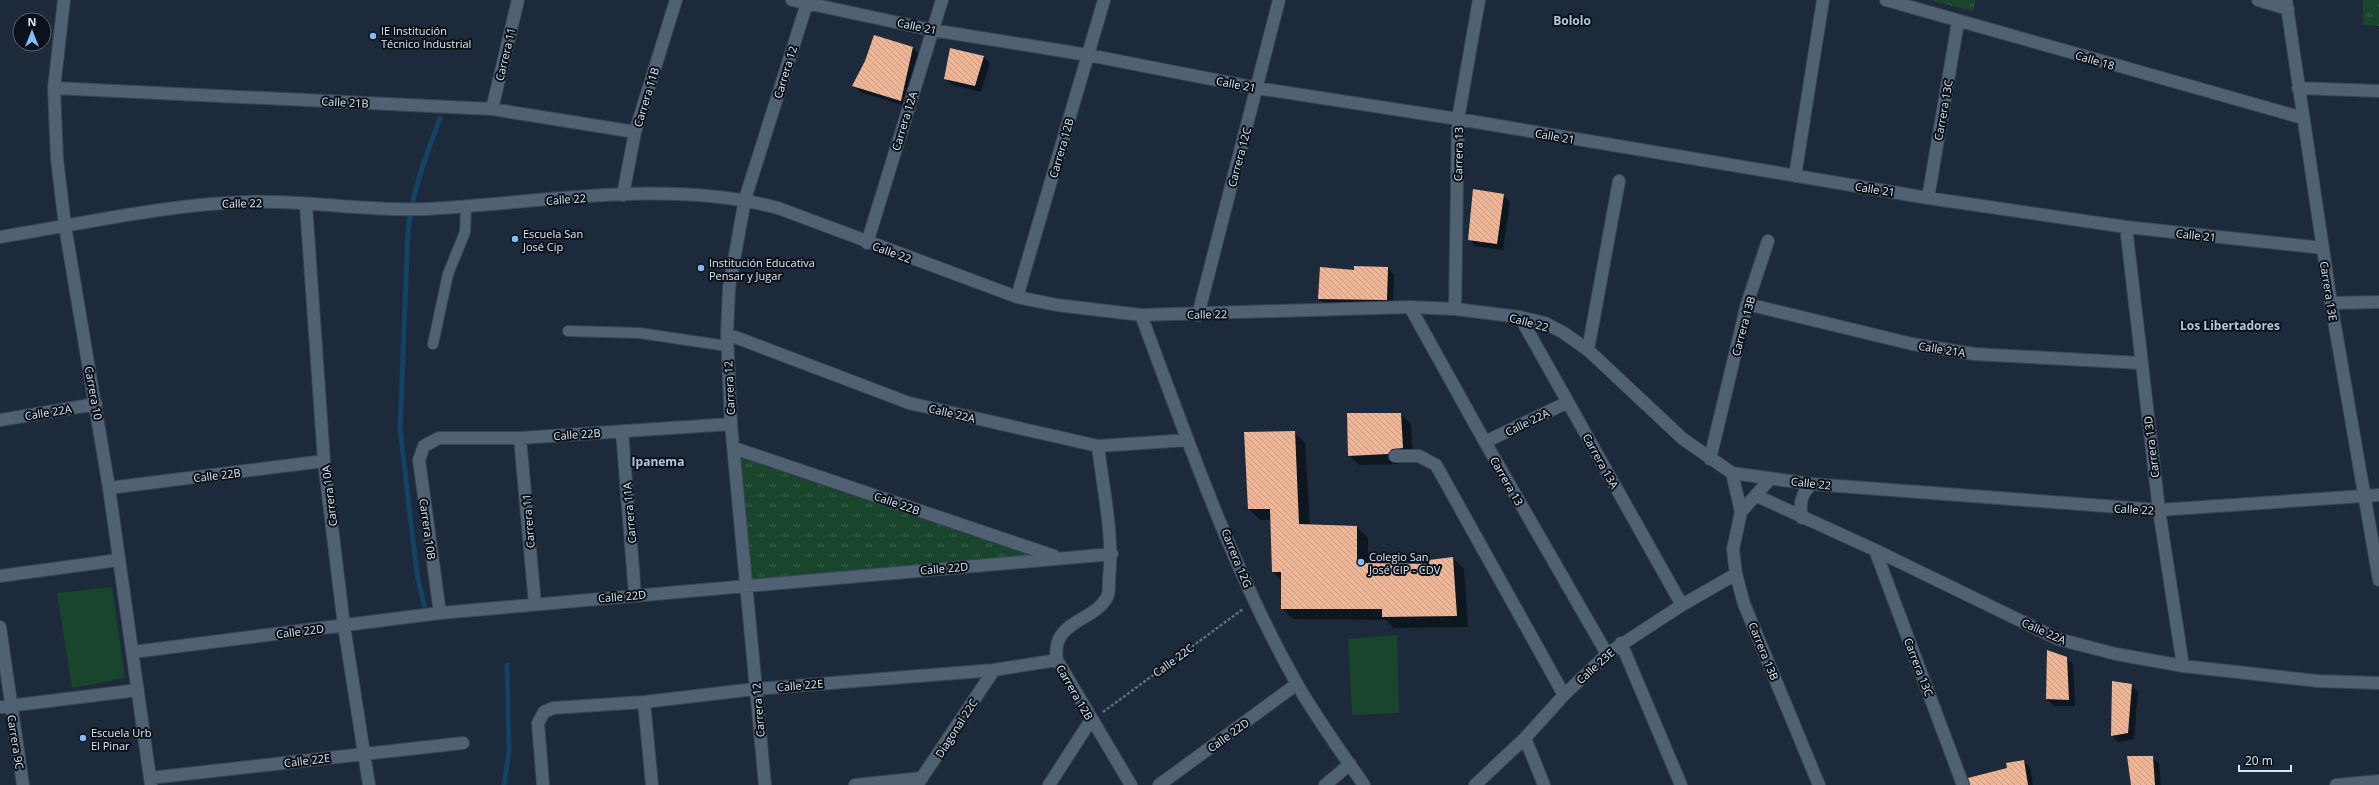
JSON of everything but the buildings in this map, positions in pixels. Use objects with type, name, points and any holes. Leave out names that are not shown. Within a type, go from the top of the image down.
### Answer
[{"type":"street","name":"Carrera 10","points":[[64,0],[54,88],[57,159],[65,226],[109,488],[150,781]]},
{"type":"street","name":"Carrera 11","points":[[492,109],[518,0]]},
{"type":"street","name":"Carrera 11B","points":[[624,195],[635,132],[676,0]]},
{"type":"street","name":"Calle 21","points":[[792,0],[807,1],[932,30],[1088,55],[1257,88],[1458,119],[1928,198],[2126,227],[2323,248]]},
{"type":"street","name":"Carrera 12A","points":[[867,243],[942,0]]},
{"type":"street","name":"Carrera 12B","points":[[1017,297],[1104,0]]},
{"type":"street","name":"Carrera 12C","points":[[1198,315],[1279,0]]},
{"type":"street","name":"Carrera 13","points":[[1455,309],[1458,119],[1479,0]]},
{"type":"street","points":[[1795,176],[1824,0]]},
{"type":"street","name":"Calle 18","points":[[1886,0],[1958,22],[2303,118]]},
{"type":"street","points":[[2258,0],[2287,5]]},
{"type":"street","name":"Carrera 12","points":[[765,785],[731,424],[727,340],[729,288],[745,199],[807,1]]},
{"type":"street","name":"Carrera 13E","points":[[2287,5],[2298,88],[2331,303],[2366,496],[2379,580]]},
{"type":"street","name":"Carrera 13C","points":[[1928,198],[1958,22]]},
{"type":"street","name":"Calle 21B","points":[[54,88],[492,109],[635,132]]},
{"type":"street","points":[[2298,88],[2379,91]]},
{"type":"street","points":[[1588,350],[1619,181]]},
{"type":"street","name":"Calle 22","points":[[0,237],[65,226],[127,213],[189,205],[248,202],[424,209],[624,195],[700,194],[745,199],[778,208],[867,243],[1017,297],[1057,305],[1141,315],[1198,315],[1410,308],[1455,309],[1520,317],[1545,324],[1564,333],[1588,350],[1683,439],[1732,473],[1812,484],[2159,510],[2379,495]]},
{"type":"street","name":"Carrera 10A","points":[[306,205],[324,461],[344,626],[369,785]]},
{"type":"street","name":"Carrera 13D","points":[[2126,227],[2159,510],[2183,666]]},
{"type":"street","name":"Carrera 13B","points":[[1710,459],[1748,304],[1768,242]]},
{"type":"street","points":[[2331,303],[2379,302]]},
{"type":"street","name":"Calle 21A","points":[[1748,304],[1912,344],[1974,354],[2141,363]]},
{"type":"street","name":"Carrera 13","points":[[1410,308],[1607,654]]},
{"type":"street","name":"Carrera 12G","points":[[1141,315],[1188,440],[1254,601],[1298,684],[1364,785]]},
{"type":"street","name":"Carrera 13A","points":[[1520,317],[1682,605]]},
{"type":"street","name":"Calle 22A","points":[[727,340],[908,403],[1098,446],[1188,440]]},
{"type":"street","name":"Calle 22A","points":[[1485,442],[1568,402]]},
{"type":"street","name":"Calle 22A","points":[[0,420],[96,404]]},
{"type":"street","name":"Calle 22B","points":[[424,446],[439,438],[520,438],[731,424]]},
{"type":"street","name":"Carrera 11A","points":[[622,431],[635,595]]},
{"type":"street","name":"Carrera 11","points":[[520,438],[535,604]]},
{"type":"street","name":"Carrera 10B","points":[[424,446],[419,460],[440,613]]},
{"type":"street","name":"Carrera 12B","points":[[1098,446],[1112,554],[1108,595],[1098,607],[1063,632],[1055,650],[1057,660],[1091,720],[1131,785]]},
{"type":"street","name":"Calle 22B","points":[[734,448],[1059,558]]},
{"type":"street","points":[[1395,456],[1419,456],[1436,465],[1564,695]]},
{"type":"street","name":"Calle 22B","points":[[109,488],[324,461]]},
{"type":"street","name":"Carrera 13B","points":[[1732,473],[1741,512],[1733,549],[1736,574],[1744,604],[1819,785]]},
{"type":"street","points":[[1741,512],[1757,496],[1770,479]]},
{"type":"street","points":[[1802,518],[1799,508],[1802,497],[1806,489],[1812,484]]},
{"type":"street","name":"Calle 22A","points":[[1757,496],[1802,518],[1875,550],[2058,639],[2116,654],[2183,666],[2318,681],[2379,683]]},
{"type":"street","name":"Carrera 13C","points":[[1875,550],[1963,785]]},
{"type":"street","name":"Calle 22D","points":[[133,652],[440,613],[1112,554]]},
{"type":"street","points":[[0,576],[118,560]]},
{"type":"street","name":"Calle 23E","points":[[1475,785],[1525,738],[1564,695],[1607,654],[1621,643],[1682,605],[1736,574]]},
{"type":"street","name":"Carrera 9C","points":[[0,627],[5,706],[22,785]]},
{"type":"street","points":[[1621,643],[1680,785]]},
{"type":"street","name":"Calle 22E","points":[[543,785],[538,723],[544,712],[553,708],[644,702],[756,689],[994,670],[1057,660]]},
{"type":"street","name":"Diagonal 22C","points":[[920,781],[994,670]]},
{"type":"street","name":"Calle 22D","points":[[1159,785],[1298,684]]},
{"type":"street","points":[[5,706],[138,690]]},
{"type":"street","points":[[644,702],[652,785]]},
{"type":"street","points":[[1048,785],[1091,720]]},
{"type":"street","points":[[1525,738],[1544,785]]},
{"type":"street","name":"Calle 22E","points":[[150,781],[364,753],[463,743]]},
{"type":"street","points":[[1325,785],[1350,764]]},
{"type":"street","points":[[854,785],[920,781]]},
{"type":"street","points":[[2336,785],[2379,781]]},
{"type":"lane","points":[[433,344],[448,274],[465,232],[466,207]]},
{"type":"lane","points":[[568,332],[638,333],[727,340]]},
{"type":"path","name":"Calle 22C","points":[[1091,720],[1254,601]]},
{"type":"green space","points":[[1929,0],[1976,0],[1973,11]]},
{"type":"green space","points":[[2363,0],[2379,0],[2379,26],[2363,25]]},
{"type":"green space","points":[[734,448],[1059,558],[746,585]]},
{"type":"green space","points":[[112,587],[125,678],[72,688],[57,593]]},
{"type":"green space","points":[[1397,635],[1399,713],[1352,715],[1348,639]]},
{"type":"waterway","points":[[424,605],[417,574],[400,429],[408,231],[416,188],[440,118]]},
{"type":"waterway","points":[[504,785],[509,751],[507,665]]},
{"type":"place","name":"IE Institución Técnico Industrial","points":[[373,36]]},
{"type":"place","name":"Escuela San José Cip","points":[[515,239]]},
{"type":"place","name":"Institución Educativa Pensar y Jugar","points":[[701,268]]},
{"type":"place","name":"Colegio San José CIP - CDV","points":[[1361,562]]},
{"type":"place","name":"Escuela Urb El Pinar","points":[[83,738]]},
{"type":"district","name":"Bololo","points":[[1572,20]]},
{"type":"district","name":"Los Libertadores","points":[[2230,325]]},
{"type":"district","name":"Ipanema","points":[[658,461]]}]
